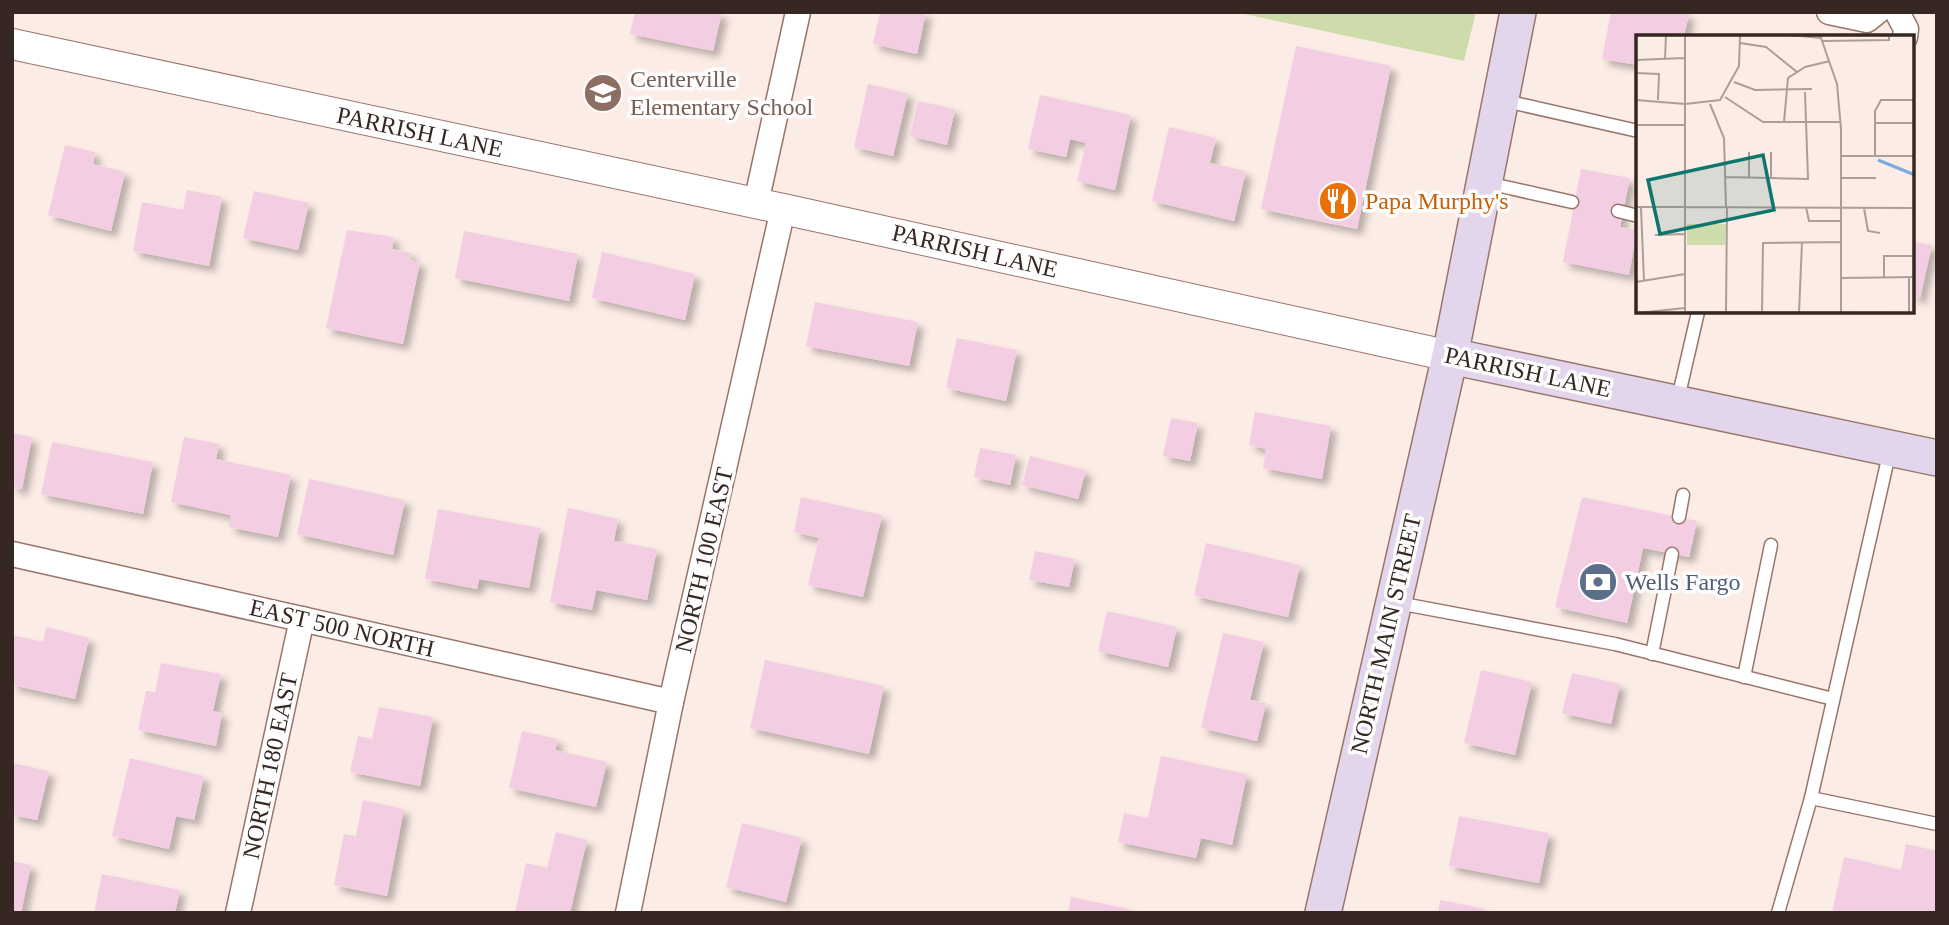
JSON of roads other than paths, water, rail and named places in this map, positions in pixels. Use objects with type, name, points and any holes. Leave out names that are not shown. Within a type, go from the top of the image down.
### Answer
[{"type":"main road","name":"NORTH MAIN STREET","points":[[1323,913],[1450,356],[1518,12]]},
{"type":"main road","name":"PARRISH LANE","points":[[1450,356],[1937,458]]},
{"type":"street","name":"NORTH 100 EAST","points":[[628,913],[769,206],[799,12]]},
{"type":"street","points":[[1829,12],[1867,20],[1877,12]]},
{"type":"street","points":[[1897,12],[1906,29],[1905,35]]},
{"type":"street","name":"PARRISH LANE","points":[[12,44],[769,206],[1450,356]]},
{"type":"street","name":"EAST 500 NORTH","points":[[12,554],[671,702]]},
{"type":"street","name":"NORTH 180 EAST","points":[[238,913],[302,619]]},
{"type":"lane","points":[[1499,99],[1636,131]]},
{"type":"lane","points":[[1483,182],[1572,202]]},
{"type":"lane","points":[[1618,211],[1636,216]]},
{"type":"lane","points":[[1677,403],[1698,313]]},
{"type":"lane","points":[[1777,913],[1811,798],[1891,448]]},
{"type":"lane","points":[[1679,517],[1683,495]]},
{"type":"lane","points":[[1744,677],[1771,545]]},
{"type":"lane","points":[[1652,653],[1672,554]]},
{"type":"lane","points":[[1394,602],[1652,653],[1833,699]]},
{"type":"lane","points":[[1811,798],[1937,824]]},
{"type":"place","name":"Centerville Elementary School","points":[[603,93]]},
{"type":"place","name":"Papa Murphy's","points":[[1338,201]]},
{"type":"place","name":"Wells Fargo","points":[[1598,582]]}]
